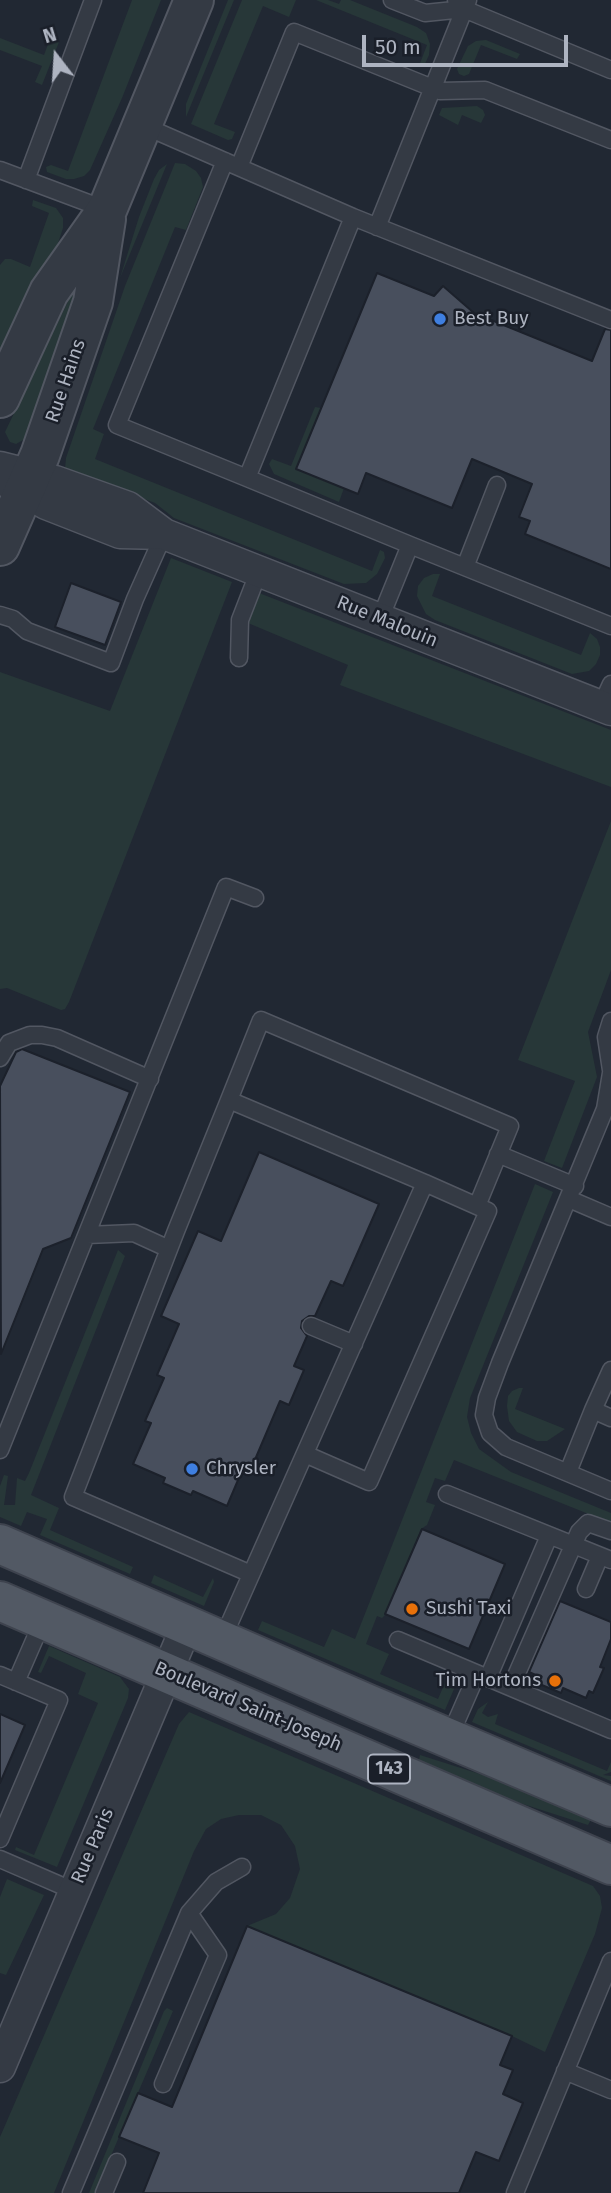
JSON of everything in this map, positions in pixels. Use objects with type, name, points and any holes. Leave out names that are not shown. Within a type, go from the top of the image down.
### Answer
[{"type":"main road","points":[[0,1544],[611,1807]]},
{"type":"main road","name":"Boulevard Saint-Joseph","points":[[0,1601],[611,1866]]},
{"type":"street","name":"Rue Hains","points":[[0,398],[49,292],[107,210],[194,0]]},
{"type":"street","name":"Rue Hains","points":[[0,546],[14,477],[40,455],[93,302],[107,210]]},
{"type":"street","name":"Rue Malouin","points":[[14,477],[46,504],[120,533],[164,534],[380,618],[608,700]]},
{"type":"street","name":"Rue Paris","points":[[0,2067],[187,1625]]},
{"type":"lane","points":[[26,180],[93,0]]},
{"type":"lane","points":[[392,0],[425,13],[463,3],[611,70]]},
{"type":"lane","points":[[377,227],[463,3]]},
{"type":"lane","points":[[611,140],[485,90],[440,91],[294,32],[232,164],[117,425],[611,626]]},
{"type":"lane","points":[[142,125],[377,227],[611,320]]},
{"type":"lane","points":[[0,170],[107,210]]},
{"type":"lane","points":[[247,478],[353,217]]},
{"type":"lane","points":[[465,567],[497,485]]},
{"type":"lane","points":[[0,615],[13,619],[27,631],[111,663],[164,534]]},
{"type":"lane","points":[[380,618],[410,545]]},
{"type":"lane","points":[[239,658],[240,620],[259,572]]},
{"type":"lane","points":[[0,1450],[226,887],[255,898]]},
{"type":"lane","points":[[251,1574],[73,1497],[261,1020],[510,1126],[477,1206]]},
{"type":"lane","points":[[611,1021],[606,1037],[611,1072],[605,1109],[500,1363],[487,1398],[484,1415],[490,1433],[506,1447],[611,1491]]},
{"type":"lane","points":[[0,1058],[9,1043],[30,1035],[42,1035],[57,1038],[150,1079]]},
{"type":"lane","points":[[229,1100],[488,1211],[369,1482],[305,1454]]},
{"type":"lane","points":[[498,1154],[572,1192],[611,1217]]},
{"type":"lane","points":[[222,1640],[425,1183]]},
{"type":"lane","points":[[87,1235],[134,1233],[169,1249]]},
{"type":"lane","points":[[311,1326],[354,1344]]},
{"type":"lane","points":[[568,1472],[611,1370]]},
{"type":"lane","points":[[593,1410],[611,1418]]},
{"type":"lane","points":[[447,1494],[605,1558],[586,1589]]},
{"type":"lane","points":[[510,1688],[572,1545],[583,1526],[588,1523],[611,1531]]},
{"type":"lane","points":[[449,1738],[550,1536]]},
{"type":"lane","points":[[16,1682],[43,1619]]},
{"type":"lane","points":[[398,1640],[611,1730]]},
{"type":"lane","points":[[0,1675],[59,1700],[0,1839]]},
{"type":"lane","points":[[0,1859],[74,1891]]},
{"type":"lane","points":[[71,2193],[189,1913],[216,1882],[242,1867]]},
{"type":"lane","points":[[163,2084],[218,1955],[189,1913]]},
{"type":"lane","points":[[514,2193],[611,1961]]},
{"type":"lane","points":[[565,2071],[611,2090]]},
{"type":"lane","points":[[104,2193],[117,2162]]},
{"type":"shaded area","points":[[132,0],[161,0],[90,170],[84,176],[74,179],[47,172],[46,167],[51,165],[68,171]]},
{"type":"shaded area","points":[[228,0],[234,0],[186,117],[186,104]]},
{"type":"shaded area","points":[[242,0],[296,0],[289,17],[263,6],[214,124],[235,132],[232,139],[228,140],[191,124]]},
{"type":"shaded area","points":[[316,0],[339,4],[341,0],[350,0],[417,27],[426,33],[430,44],[424,66],[419,66],[427,45]]},
{"type":"shaded area","points":[[0,38],[44,55],[50,39],[59,42],[42,85],[35,82],[42,66],[0,50]]},
{"type":"shaded area","points":[[486,40],[520,54],[517,59],[481,45],[469,74],[459,74],[457,69],[468,46],[476,41]]},
{"type":"shaded area","points":[[477,106],[485,115],[481,123],[462,115],[458,125],[439,115],[442,108]]},
{"type":"shaded area","points":[[175,163],[185,164],[196,171],[203,187],[186,230],[175,227],[93,429],[104,434],[95,459],[372,571],[380,550],[384,552],[385,558],[377,574],[366,583],[344,584],[174,518],[155,503],[65,469],[66,458],[125,286]]},
{"type":"shaded area","points":[[167,164],[120,278],[154,179],[159,170]]},
{"type":"shaded area","points":[[33,200],[56,208],[63,218],[63,228],[58,243],[0,352],[0,265],[5,259],[11,259],[30,267],[49,213],[32,206]]},
{"type":"shaded area","points":[[72,293],[76,295],[25,439],[16,444],[10,442],[5,432]]},
{"type":"shaded area","points":[[315,407],[321,408],[296,469],[344,488],[339,502],[274,474],[269,464],[272,459],[291,466]]},
{"type":"shaded area","points":[[171,558],[232,582],[69,1002],[65,1009],[61,1010],[7,988],[0,989],[0,672],[110,711]]},
{"type":"shaded area","points":[[440,574],[432,596],[581,655],[590,633],[597,639],[600,647],[596,664],[589,671],[572,674],[435,620],[426,614],[417,596],[418,586],[424,578]]},
{"type":"shaded area","points":[[259,593],[611,730],[611,787],[340,685],[348,665],[248,623]]},
{"type":"shaded area","points":[[611,821],[611,970],[588,1032],[597,1077],[562,1168],[544,1161],[575,1081],[518,1060]]},
{"type":"shaded area","points":[[535,1184],[553,1192],[470,1398],[467,1417],[479,1449],[511,1472],[611,1513],[611,1523],[454,1460],[445,1481],[435,1478],[426,1502],[435,1505],[427,1525],[421,1529],[386,1614],[382,1618],[377,1616],[366,1644],[389,1654],[380,1674],[438,1699],[447,1678],[457,1682],[445,1710],[258,1630],[262,1621],[324,1647],[332,1629],[355,1639]]},
{"type":"shaded area","points":[[118,1250],[125,1256],[31,1495],[59,1508],[50,1530],[133,1567],[130,1574],[40,1535],[47,1519],[27,1512],[21,1526],[0,1517],[0,1486],[4,1475],[8,1476],[4,1505],[15,1505],[17,1478],[25,1481],[29,1473]]},
{"type":"shaded area","points":[[523,1388],[515,1409],[565,1429],[547,1441],[537,1441],[517,1432],[509,1421],[507,1406],[508,1396]]},
{"type":"shaded area","points":[[154,1575],[203,1597],[213,1578],[214,1582],[204,1606],[151,1583]]},
{"type":"shaded area","points":[[49,1646],[120,1677],[129,1689],[128,1698],[57,1867],[15,1850],[16,1847],[34,1855],[98,1703],[78,1694],[86,1673],[49,1656],[41,1673],[38,1672]]},
{"type":"shaded area","points":[[488,1702],[482,1713],[488,1717],[498,1714],[495,1724],[607,1771],[611,1762],[611,1772],[603,1775],[611,1776],[611,1781],[472,1722],[478,1709]]},
{"type":"shaded area","points":[[189,1712],[593,1886],[600,1896],[602,1908],[595,1934],[545,2052],[247,1926],[276,1914],[290,1898],[300,1869],[295,1846],[281,1825],[261,1815],[239,1815],[221,1819],[206,1829],[194,1851],[54,2193],[0,2193],[0,2137],[179,1724]]},
{"type":"shaded area","points":[[420,1755],[505,1782],[592,1818],[588,1825],[492,1794],[418,1764]]},
{"type":"shaded area","points":[[7,1879],[44,1895],[6,1975],[0,1973],[0,1897]]},
{"type":"shaded area","points":[[167,2008],[173,2011],[95,2193],[89,2193],[164,2011]]},
{"type":"building","points":[[377,273],[434,296],[443,286],[474,313],[592,361],[605,329],[611,330],[611,569],[525,534],[530,521],[519,517],[532,484],[472,459],[452,508],[366,473],[358,494],[296,469]]},
{"type":"building","points":[[71,583],[121,602],[105,645],[55,627]]},
{"type":"building","points":[[22,1049],[130,1092],[71,1238],[43,1249],[1,1354],[0,1086],[16,1052]]},
{"type":"building","points":[[259,1152],[379,1204],[343,1286],[331,1281],[315,1316],[309,1316],[302,1321],[301,1328],[307,1336],[294,1366],[304,1370],[289,1405],[280,1401],[251,1469],[244,1466],[227,1506],[193,1491],[191,1495],[163,1483],[165,1478],[133,1464],[151,1423],[145,1421],[164,1378],[157,1375],[179,1324],[161,1316],[198,1231],[221,1241]]},
{"type":"building","points":[[422,1529],[505,1564],[469,1649],[385,1614]]},
{"type":"building","points":[[560,1601],[611,1622],[611,1639],[600,1667],[604,1668],[593,1693],[589,1691],[586,1698],[563,1688],[561,1693],[537,1683],[540,1677],[529,1672]]},
{"type":"building","points":[[0,1714],[25,1725],[0,1783]]},
{"type":"building","points":[[247,1926],[512,2036],[500,2065],[513,2070],[503,2094],[523,2103],[499,2161],[476,2152],[459,2193],[143,2193],[159,2153],[119,2137],[138,2093],[172,2107]]},
{"type":"place","name":"Best Buy","points":[[440,319]]},
{"type":"place","name":"Chrysler","points":[[192,1469]]},
{"type":"place","name":"Sushi Taxi","points":[[412,1609]]},
{"type":"place","name":"Tim Hortons","points":[[555,1681]]}]
